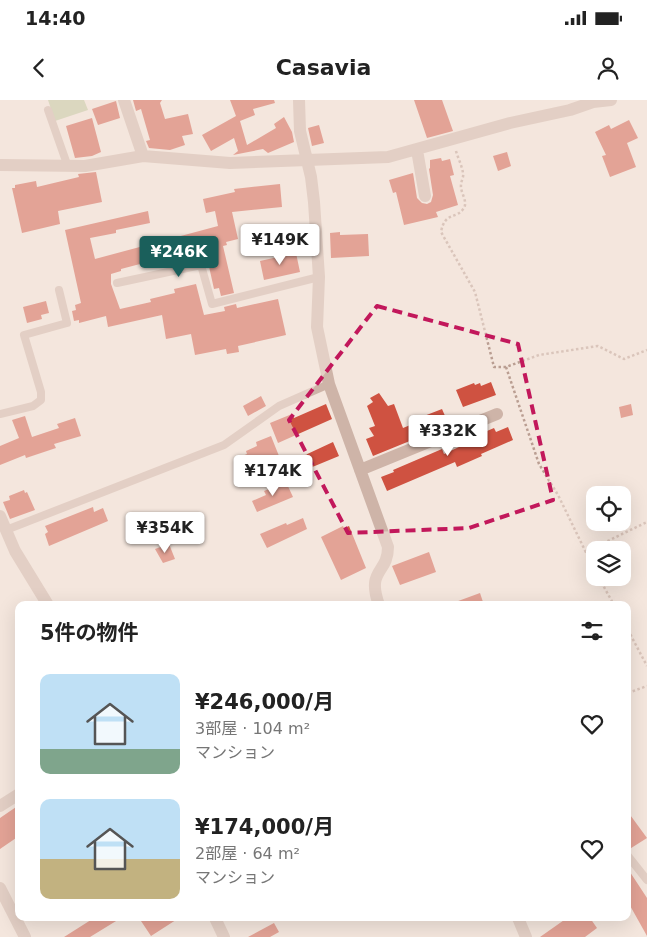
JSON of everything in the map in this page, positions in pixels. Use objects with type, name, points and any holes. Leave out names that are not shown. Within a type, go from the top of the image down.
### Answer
[{"type":"street","points":[[124,100],[143,156]]},
{"type":"street","points":[[299,100],[300,131],[306,161],[312,177],[314,202],[319,277],[317,327],[329,384],[388,547],[388,556],[376,575],[374,585],[378,601]]},
{"type":"street","points":[[0,165],[67,164],[85,166],[143,156],[230,163],[388,157],[593,102],[612,100]]},
{"type":"street","points":[[418,150],[424,196]]},
{"type":"street","points":[[360,470],[497,414]]},
{"type":"street","points":[[0,516],[26,570],[45,601]]},
{"type":"street","points":[[0,806],[15,797]]},
{"type":"street","points":[[0,888],[15,917]]},
{"type":"street","points":[[17,921],[25,937]]},
{"type":"street","points":[[216,921],[224,937]]},
{"type":"street","points":[[519,921],[526,937]]},
{"type":"lane","points":[[48,110],[67,164]]},
{"type":"lane","points":[[117,283],[201,265],[212,304],[319,277]]},
{"type":"lane","points":[[0,414],[34,406],[41,400],[41,392],[24,335],[67,323],[59,290]]},
{"type":"lane","points":[[6,530],[224,445],[279,406],[329,384]]},
{"type":"lane","points":[[631,860],[647,880]]},
{"type":"path","points":[[452,140],[464,175],[460,185],[465,202],[464,208],[460,212],[448,216],[443,222],[441,232],[475,292],[494,368],[506,367],[539,355],[570,349],[598,346],[624,359],[647,350]]},
{"type":"path","points":[[506,367],[539,464],[558,495],[585,552],[647,522]]},
{"type":"path","points":[[603,586],[612,601]]},
{"type":"path","points":[[631,636],[647,666]]},
{"type":"path","points":[[631,692],[647,686]]},
{"type":"highlighted area","points":[[377,306],[518,344],[553,500],[469,528],[348,533],[289,420]]},
{"type":"green space","points":[[48,100],[84,100],[88,110],[55,121]]},
{"type":"building","points":[[133,100],[162,100],[160,103],[165,119],[188,114],[193,134],[182,136],[185,145],[170,150],[149,148],[146,141],[150,140],[141,109],[136,111]]},
{"type":"building","points":[[230,100],[274,100],[275,103],[253,109],[255,115],[240,121],[247,145],[276,128],[274,124],[284,117],[292,132],[294,142],[268,153],[263,149],[233,155],[238,151],[234,138],[211,151],[202,135],[236,116]]},
{"type":"building","points":[[414,100],[442,100],[453,131],[427,138]]},
{"type":"building","points":[[116,101],[120,118],[98,125],[92,109]]},
{"type":"building","points":[[92,118],[101,152],[92,156],[75,158],[66,126]]},
{"type":"building","points":[[629,120],[638,138],[627,143],[636,167],[610,177],[602,156],[606,155],[595,132],[609,125],[611,129]]},
{"type":"building","points":[[319,125],[324,143],[312,146],[308,128]]},
{"type":"building","points":[[507,152],[511,166],[498,171],[493,156]]},
{"type":"building","points":[[441,158],[442,161],[450,159],[454,175],[450,176],[458,205],[436,212],[438,217],[404,225],[396,192],[393,193],[389,180],[413,173],[417,198],[422,203],[427,204],[431,202],[433,195],[429,169],[430,160]]},
{"type":"building","points":[[96,172],[102,202],[58,211],[60,224],[22,233],[12,188],[15,188],[15,185],[36,181],[37,187],[79,177],[78,174]]},
{"type":"building","points":[[280,184],[282,207],[232,212],[238,239],[226,242],[227,245],[223,246],[234,293],[221,296],[219,288],[214,289],[206,253],[160,263],[159,259],[121,269],[121,271],[111,274],[111,284],[120,309],[151,302],[150,299],[175,293],[174,289],[196,284],[204,315],[225,311],[224,307],[236,304],[237,308],[278,299],[286,335],[238,346],[239,352],[227,354],[226,349],[195,355],[191,334],[166,339],[162,315],[108,327],[106,316],[79,323],[79,320],[74,321],[72,311],[76,310],[75,305],[81,303],[65,230],[148,211],[150,223],[90,238],[95,259],[218,226],[215,211],[206,213],[203,199],[235,192],[234,189]]},
{"type":"building","points":[[340,232],[340,235],[368,234],[369,256],[331,258],[330,233]]},
{"type":"building","points":[[296,253],[300,272],[264,280],[260,261]]},
{"type":"building","points":[[46,301],[49,313],[41,315],[42,319],[27,323],[23,307]]},
{"type":"building","points":[[491,382],[496,395],[463,407],[456,390],[474,383],[475,385],[480,383],[481,386]]},
{"type":"building","points":[[379,393],[388,406],[394,404],[403,428],[425,419],[424,416],[442,409],[449,425],[373,456],[366,439],[374,436],[369,428],[375,426],[367,406],[373,402],[370,398]]},
{"type":"building","points":[[261,396],[266,406],[248,416],[243,406]]},
{"type":"building","points":[[326,404],[332,419],[278,443],[270,423],[292,414],[294,418]]},
{"type":"building","points":[[631,404],[633,415],[621,418],[619,407]]},
{"type":"building","points":[[25,416],[32,437],[59,428],[57,424],[75,418],[81,436],[54,444],[56,448],[26,458],[25,455],[0,465],[0,446],[19,438],[12,420]]},
{"type":"building","points":[[508,427],[513,440],[457,467],[455,462],[387,491],[381,477],[394,472],[393,470],[442,449],[444,454],[476,439],[473,432],[485,428],[487,431],[494,428],[496,432]]},
{"type":"building","points":[[271,436],[279,456],[242,471],[237,458],[247,454],[246,451],[257,446],[256,442]]},
{"type":"building","points":[[333,442],[339,456],[293,475],[288,463]]},
{"type":"building","points":[[286,482],[293,497],[257,512],[252,501],[266,495],[264,491]]},
{"type":"building","points":[[24,490],[25,493],[27,492],[35,510],[10,519],[3,502],[10,500],[9,496]]},
{"type":"building","points":[[93,507],[94,512],[103,508],[108,521],[49,546],[45,534],[48,532],[45,526]]},
{"type":"building","points":[[303,518],[307,529],[267,548],[260,534]]},
{"type":"building","points":[[343,526],[344,528],[349,526],[366,568],[341,580],[321,537]]},
{"type":"building","points":[[169,544],[175,559],[163,563],[155,549]]},
{"type":"building","points":[[429,552],[436,572],[400,585],[392,566]]},
{"type":"building","points":[[480,593],[483,601],[458,601]]},
{"type":"building","points":[[15,808],[15,839],[0,849],[0,818]]},
{"type":"building","points":[[631,816],[647,838],[631,848]]},
{"type":"building","points":[[631,874],[647,898],[647,936],[631,907]]},
{"type":"building","points":[[89,921],[116,921],[90,937],[64,937]]},
{"type":"building","points":[[141,921],[174,921],[151,936]]},
{"type":"building","points":[[563,921],[592,921],[597,928],[585,937],[540,937]]},
{"type":"building","points":[[274,923],[279,932],[270,937],[248,937]]}]
